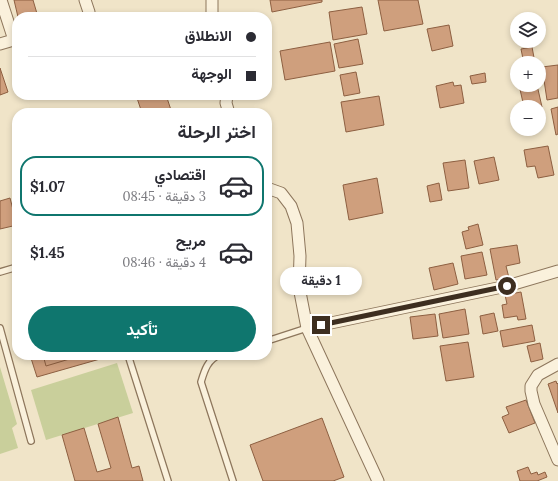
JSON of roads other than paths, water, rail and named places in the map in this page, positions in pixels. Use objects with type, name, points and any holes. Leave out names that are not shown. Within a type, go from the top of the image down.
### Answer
[{"type":"street","points":[[1,0],[12,29]]},
{"type":"street","points":[[85,0],[89,12]]},
{"type":"street","points":[[212,0],[212,12]]},
{"type":"street","points":[[0,44],[12,40]]},
{"type":"street","points":[[272,190],[281,193],[291,206],[297,223],[300,256],[299,287],[307,328],[378,481]]},
{"type":"street","points":[[307,328],[507,286],[558,271]]},
{"type":"street","points":[[558,364],[538,375],[531,386],[531,391],[534,404],[558,460]]},
{"type":"lane","points":[[0,272],[12,268]]},
{"type":"lane","points":[[0,328],[31,441]]},
{"type":"lane","points":[[272,339],[307,328]]},
{"type":"lane","points":[[130,360],[168,481]]},
{"type":"lane","points":[[212,360],[205,368],[201,382],[233,481]]}]
